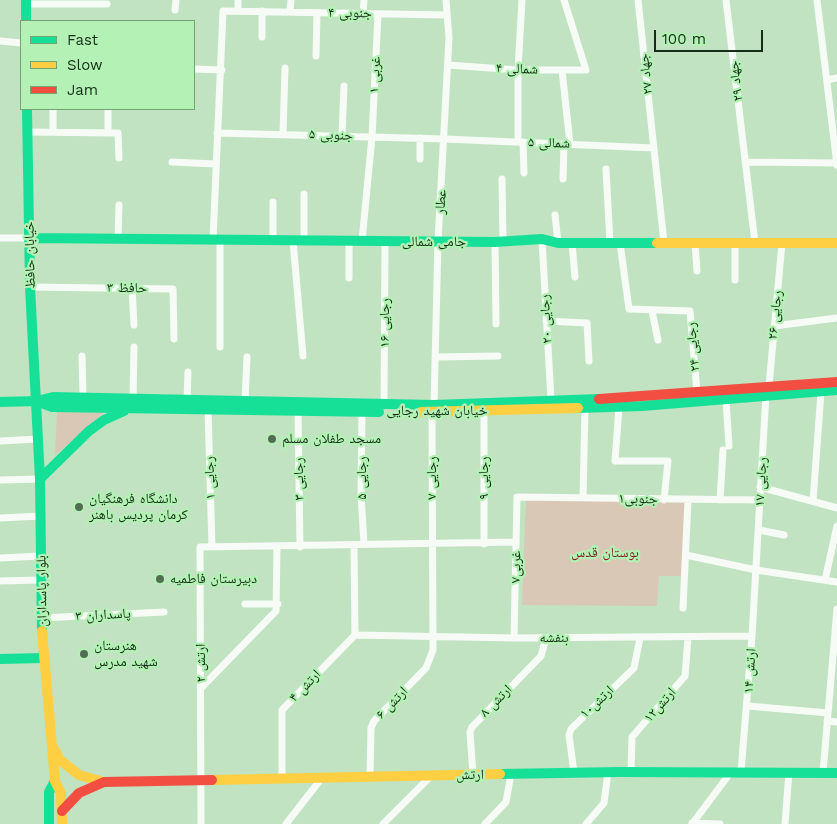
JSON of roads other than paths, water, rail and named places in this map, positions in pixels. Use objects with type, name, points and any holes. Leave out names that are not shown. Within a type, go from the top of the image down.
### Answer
[{"type":"main road","points":[[26,2],[26,20]]},
{"type":"main road","name":"خیابان حافظ","points":[[27,110],[30,287],[37,401]]},
{"type":"main road","name":"جامی شمالی","points":[[30,238],[362,242],[438,240],[499,242],[542,239],[572,243],[837,243]]},
{"type":"main road","name":"خیابان شهید رجایی","points":[[0,402],[37,401],[53,397],[245,401],[328,407],[362,412],[551,400],[726,400],[767,390],[837,382]]},
{"type":"main road","name":"خیابان شهید رجایی","points":[[37,401],[52,407],[127,409],[298,410],[384,405],[484,412],[619,407],[642,401],[697,392],[767,390],[821,392],[837,390]]},
{"type":"main road","name":"بلوار پاسداران","points":[[37,401],[41,516],[41,618],[55,781],[61,793],[62,824]]},
{"type":"main road","points":[[40,479],[89,431],[104,420],[127,409]]},
{"type":"main road","points":[[0,659],[44,658]]},
{"type":"main road","points":[[52,745],[60,760],[79,775],[104,782]]},
{"type":"main road","name":"ارتش","points":[[104,782],[608,772],[837,773]]},
{"type":"main road","name":"بلوار پاسداران","points":[[49,824],[49,792],[55,781]]},
{"type":"main road","points":[[62,811],[79,793],[104,782]]},
{"type":"street","points":[[175,10],[176,0]]},
{"type":"street","points":[[238,0],[238,10]]},
{"type":"street","points":[[290,12],[291,0]]},
{"type":"street","points":[[363,14],[364,0]]},
{"type":"street","name":"عطار","points":[[433,408],[438,240],[448,65],[446,0]]},
{"type":"street","points":[[522,0],[518,70],[520,142],[524,173]]},
{"type":"street","name":"شمالی ۴","points":[[448,65],[518,70],[586,70],[564,0]]},
{"type":"street","name":"جهاد ۲۷","points":[[638,0],[664,243]]},
{"type":"street","name":"جهاد ۲۹","points":[[726,0],[755,243]]},
{"type":"street","points":[[745,162],[837,164],[817,0]]},
{"type":"street","points":[[26,2],[107,4]]},
{"type":"street","name":"جنوبی ۴","points":[[222,70],[223,11],[447,15]]},
{"type":"street","points":[[262,11],[262,37]]},
{"type":"street","points":[[316,56],[317,12]]},
{"type":"street","name":"غربی ۱","points":[[362,242],[372,136],[378,14]]},
{"type":"street","points":[[0,41],[20,43]]},
{"type":"street","points":[[283,134],[285,68]]},
{"type":"street","points":[[195,69],[222,70],[215,164],[220,347]]},
{"type":"street","points":[[562,70],[567,144],[563,179]]},
{"type":"street","points":[[827,80],[837,78]]},
{"type":"street","points":[[342,136],[344,86]]},
{"type":"street","points":[[53,132],[54,110]]},
{"type":"street","points":[[108,110],[108,133]]},
{"type":"street","points":[[28,132],[118,134],[119,158]]},
{"type":"street","name":"جنوبی ۵","points":[[217,133],[445,139]]},
{"type":"street","points":[[420,138],[420,159]]},
{"type":"street","name":"شمالی ۵","points":[[445,139],[654,148]]},
{"type":"street","points":[[172,162],[215,164]]},
{"type":"street","points":[[606,169],[615,243]]},
{"type":"street","points":[[496,324],[502,179]]},
{"type":"street","points":[[303,356],[298,241],[304,194]]},
{"type":"street","points":[[273,202],[273,241]]},
{"type":"street","points":[[118,239],[119,205]]},
{"type":"street","points":[[555,215],[558,242]]},
{"type":"street","points":[[0,238],[30,238]]},
{"type":"street","name":"رجایی ۲۰","points":[[542,239],[551,400]]},
{"type":"street","points":[[349,241],[350,278]]},
{"type":"street","name":"رجایی ۱۶","points":[[384,405],[385,242]]},
{"type":"street","points":[[572,243],[575,277]]},
{"type":"street","name":"رجایی ۲۴","points":[[615,243],[629,310],[690,311],[697,392]]},
{"type":"street","points":[[695,243],[697,271]]},
{"type":"street","points":[[735,243],[735,280]]},
{"type":"street","name":"رجایی ۲۶","points":[[767,390],[782,243]]},
{"type":"street","name":"حافظ ۳","points":[[30,287],[174,289],[174,339]]},
{"type":"street","points":[[132,288],[134,325]]},
{"type":"street","points":[[652,311],[658,340]]},
{"type":"street","points":[[774,326],[837,318]]},
{"type":"street","points":[[546,321],[587,324],[589,361]]},
{"type":"street","points":[[133,399],[134,347]]},
{"type":"street","points":[[82,356],[83,397]]},
{"type":"street","points":[[436,357],[498,356]]},
{"type":"street","points":[[245,401],[247,357]]},
{"type":"street","points":[[187,400],[188,372]]},
{"type":"street","name":"رجایی ۱۷","points":[[756,570],[767,390]]},
{"type":"street","points":[[813,501],[821,392]]},
{"type":"street","points":[[720,500],[726,448],[726,400]]},
{"type":"street","points":[[619,407],[615,461],[668,461],[664,500]]},
{"type":"street","name":"رجایی ۷","points":[[432,637],[433,408]]},
{"type":"street","points":[[582,498],[586,408]]},
{"type":"street","name":"رجایی ۱","points":[[208,409],[212,547]]},
{"type":"street","name":"رجایی ۳","points":[[298,410],[300,547]]},
{"type":"street","name":"رجایی ۵","points":[[362,412],[361,494],[364,544]]},
{"type":"street","name":"رجایی ۹","points":[[484,412],[484,544]]},
{"type":"street","points":[[0,441],[38,439]]},
{"type":"street","points":[[0,480],[40,479]]},
{"type":"street","points":[[760,488],[837,508]]},
{"type":"street","name":"جنوبی۱","points":[[517,497],[760,500]]},
{"type":"street","name":"غربی۷","points":[[514,638],[517,497]]},
{"type":"street","points":[[683,608],[688,500]]},
{"type":"street","points":[[0,518],[41,516]]},
{"type":"street","points":[[825,580],[837,526]]},
{"type":"street","points":[[759,530],[784,535]]},
{"type":"street","points":[[212,547],[516,542]]},
{"type":"street","points":[[354,545],[355,635]]},
{"type":"street","name":"ارتش ۲","points":[[200,824],[200,547],[212,547]]},
{"type":"street","points":[[201,688],[277,608],[278,547]]},
{"type":"street","points":[[686,554],[756,570],[837,582]]},
{"type":"street","points":[[0,558],[41,556]]},
{"type":"street","name":"ارتش ۱۴","points":[[736,772],[748,706],[756,570]]},
{"type":"street","points":[[0,581],[41,580]]},
{"type":"street","points":[[245,604],[277,608]]},
{"type":"street","points":[[824,772],[837,609]]},
{"type":"street","name":"پاسداران ۳","points":[[41,618],[164,612]]},
{"type":"street","name":"بنفشه","points":[[355,635],[514,638],[752,636]]},
{"type":"street","name":"ارتش ۴","points":[[282,779],[282,710],[355,635]]},
{"type":"street","name":"ارتش ۶","points":[[370,777],[371,728],[380,714],[426,668],[432,657],[432,637]]},
{"type":"street","name":"ارتش ۸","points":[[473,775],[470,732],[472,727],[541,656],[546,638]]},
{"type":"street","name":"ارتش۱۰","points":[[574,773],[569,735],[571,729],[634,668],[640,638]]},
{"type":"street","name":"ارتش۱۲","points":[[631,772],[632,737],[685,676],[688,638]]},
{"type":"street","points":[[748,706],[827,717],[837,722]]},
{"type":"street","points":[[586,824],[604,803],[608,772]]},
{"type":"street","points":[[692,824],[736,772]]},
{"type":"street","points":[[785,824],[789,772]]},
{"type":"street","points":[[485,824],[506,802],[511,774]]},
{"type":"street","points":[[383,824],[431,776]]},
{"type":"street","points":[[286,824],[321,779]]},
{"type":"street","points":[[692,824],[720,824]]},
{"type":"place","name":"مسجد طفلان مسلم","points":[[272,439]]},
{"type":"place","name":"دانشگاه فرهنگیان کرمان پردیس باهنر","points":[[79,507]]},
{"type":"place","name":"دبیرستان فاطمیه","points":[[160,579]]},
{"type":"place","name":"هنرستان شهید مدرس","points":[[84,654]]},
{"type":"park label","name":"بوستان قدس","points":[[605,553]]}]
